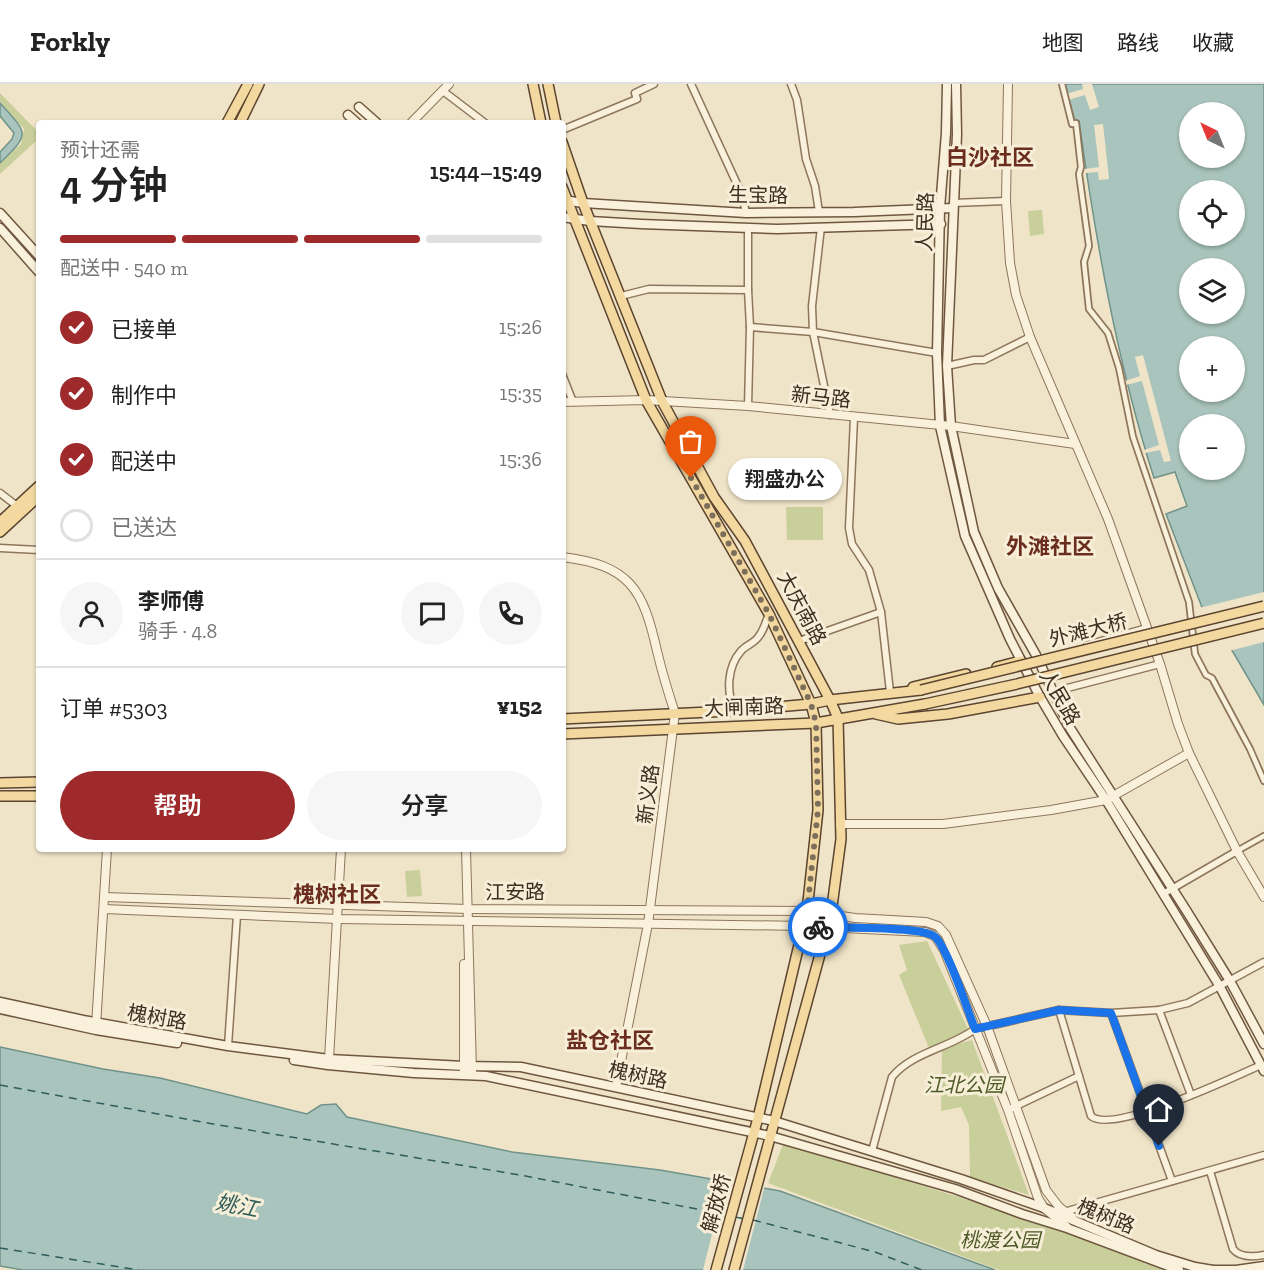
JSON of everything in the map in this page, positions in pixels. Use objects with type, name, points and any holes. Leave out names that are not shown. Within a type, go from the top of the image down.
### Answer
[{"type":"main road","points":[[229,120],[248,84]]},
{"type":"main road","points":[[241,120],[259,84]]},
{"type":"main road","points":[[533,84],[540,120]]},
{"type":"main road","points":[[549,84],[555,120]]},
{"type":"main road","name":"人民路","points":[[947,84],[940,208],[937,353],[940,426],[965,536],[1040,697],[1063,736],[1110,798],[1173,890],[1230,981],[1264,1044]]},
{"type":"main road","name":"人民路","points":[[956,84],[957,134],[947,366],[951,426],[974,532],[998,588],[1037,659],[1070,728],[1163,894],[1220,987],[1263,1068]]},
{"type":"main road","points":[[359,107],[374,120]]},
{"type":"main road","points":[[348,115],[354,120]]},
{"type":"main road","name":"大庆南路","points":[[566,154],[583,203],[662,401],[714,497],[745,541],[800,641],[838,718],[840,859],[831,914],[770,1136]]},
{"type":"main road","name":"生宝路","points":[[566,200],[746,213],[953,206]]},
{"type":"main road","name":"大庆南路","points":[[566,202],[576,219],[646,400],[769,614],[811,704],[816,723],[818,810],[807,911],[754,1132]]},
{"type":"main road","points":[[0,213],[36,249]]},
{"type":"main road","name":"生宝路","points":[[566,218],[590,221],[748,228],[941,224]]},
{"type":"main road","points":[[0,228],[36,269]]},
{"type":"main road","points":[[0,522],[36,489]]},
{"type":"main road","points":[[0,532],[36,499]]},
{"type":"main road","name":"外滩大桥","points":[[921,690],[1264,606]]},
{"type":"main road","name":"外滩大桥","points":[[925,704],[1017,684],[1264,622]]},
{"type":"main road","points":[[869,697],[1021,660]]},
{"type":"main road","name":"大闸南路","points":[[566,719],[811,704],[921,690]]},
{"type":"main road","points":[[871,713],[898,719],[948,714],[1040,697]]},
{"type":"main road","name":"大闸南路","points":[[566,735],[816,723],[925,704]]},
{"type":"main road","points":[[0,783],[36,782]]},
{"type":"main road","points":[[0,796],[36,796]]},
{"type":"main road","name":"槐树路","points":[[0,1002],[96,1027],[329,1059],[468,1071],[754,1132],[955,1189],[1022,1214],[1067,1227],[1179,1270]]},
{"type":"main road","name":"槐树路","points":[[0,1009],[328,1065],[468,1071],[521,1067],[774,1121],[961,1179],[1044,1208],[1156,1255],[1195,1267],[1236,1270],[1264,1266]]},
{"type":"main road","name":"解放桥","points":[[716,1270],[754,1132]]},
{"type":"main road","name":"解放桥","points":[[734,1270],[770,1136]]},
{"type":"street","points":[[414,120],[449,84]]},
{"type":"street","points":[[566,128],[637,99],[635,93],[654,84]]},
{"type":"street","points":[[691,84],[742,195],[746,213]]},
{"type":"street","points":[[791,84],[797,100],[806,159],[815,186],[819,212]]},
{"type":"street","points":[[1008,84],[1006,201],[1010,263],[1016,295],[1030,337],[1108,519],[1189,753],[1237,851],[1264,897]]},
{"type":"street","points":[[1062,84],[1072,123],[1076,123],[1089,246],[1084,262],[1089,309],[1108,333],[1119,368],[1133,437],[1189,602],[1197,660],[1206,675],[1212,678],[1250,749],[1264,781]]},
{"type":"street","points":[[443,91],[481,120]]},
{"type":"street","points":[[953,206],[1006,201]]},
{"type":"street","points":[[821,227],[812,306],[813,332],[830,415]]},
{"type":"street","points":[[748,228],[750,327],[748,406]]},
{"type":"street","points":[[621,296],[649,289],[748,290]]},
{"type":"street","points":[[750,327],[813,332],[937,353]]},
{"type":"street","points":[[947,366],[966,361],[984,360],[1030,337]]},
{"type":"street","points":[[566,384],[573,402]]},
{"type":"street","name":"新马路","points":[[566,402],[646,400],[748,406],[951,426],[1075,444]]},
{"type":"street","points":[[854,417],[849,528],[852,544],[869,570],[881,612],[890,692]]},
{"type":"street","points":[[0,493],[17,506]]},
{"type":"street","points":[[0,548],[36,550]]},
{"type":"street","name":"新义路","points":[[566,558],[606,566],[630,584],[641,597],[649,616],[675,713],[648,924],[616,1087]]},
{"type":"street","points":[[800,641],[881,612]]},
{"type":"street","points":[[735,710],[729,699],[733,664],[741,651],[759,638],[769,614]]},
{"type":"street","points":[[1037,659],[1147,628]]},
{"type":"street","points":[[1052,692],[1160,664]]},
{"type":"street","points":[[840,824],[942,824],[1051,810],[1110,798],[1189,753]]},
{"type":"street","points":[[1163,894],[1264,836]]},
{"type":"street","points":[[96,1027],[107,852]]},
{"type":"street","points":[[329,1059],[341,852]]},
{"type":"street","points":[[461,852],[466,908]]},
{"type":"street","points":[[466,852],[468,1071]]},
{"type":"street","name":"江安路","points":[[104,897],[339,906],[807,911],[855,918],[926,922],[938,926],[946,935],[987,1026]]},
{"type":"street","name":"江安路","points":[[104,909],[338,919],[804,926],[925,932],[935,936],[944,950],[975,1029]]},
{"type":"street","points":[[228,1046],[237,915]]},
{"type":"street","points":[[872,1151],[892,1077],[900,1067],[964,1038],[975,1029],[1059,1010],[1111,1013],[1159,1010],[1188,1003],[1264,962]]},
{"type":"street","points":[[1059,1010],[1091,1116],[1096,1120],[1111,1120],[1147,1112],[1263,1068]]},
{"type":"street","points":[[1159,1010],[1191,1095]]},
{"type":"street","points":[[1111,1013],[1172,1181]]},
{"type":"street","points":[[987,1026],[1038,1198],[1044,1208],[1067,1227]]},
{"type":"street","points":[[975,1029],[1012,1108],[1046,1190],[1064,1212],[1102,1234]]},
{"type":"street","points":[[1012,1108],[1079,1076]]},
{"type":"street","points":[[1064,1212],[1264,1155]]},
{"type":"street","points":[[1210,1171],[1233,1249],[1242,1255],[1251,1257],[1264,1255]]},
{"type":"green space","points":[[0,93],[36,130],[36,141],[0,174],[0,164],[21,144],[24,129],[0,102]]},
{"type":"green space","points":[[1042,210],[1044,234],[1030,236],[1028,211]]},
{"type":"green space","points":[[786,507],[823,507],[823,540],[787,540]]},
{"type":"green space","points":[[420,870],[422,896],[407,897],[405,871]]},
{"type":"green space","points":[[927,941],[969,1031],[929,1048],[899,975],[907,970],[899,945]]},
{"type":"green space","name":"江北公园","points":[[972,1040],[1029,1195],[970,1177],[969,1125],[961,1107],[941,1111],[942,1048]]},
{"type":"green space","name":"桃渡公园","points":[[784,1142],[1038,1222],[1165,1270],[999,1270],[768,1183]]},
{"type":"water","points":[[1065,84],[1264,84],[1264,705],[1233,652],[1203,610],[1166,514],[1187,506],[1175,472],[1154,478],[1118,346],[1100,257],[1079,121],[1075,121]]},
{"type":"water","points":[[0,103],[16,121],[22,133],[17,145],[0,163],[0,152],[12,139],[14,133],[0,116]]},
{"type":"water","name":"姚江","points":[[0,1047],[103,1069],[160,1078],[307,1114],[321,1105],[336,1104],[347,1117],[512,1152],[660,1170],[780,1191],[995,1270],[23,1270],[0,1266]]},
{"type":"pier","points":[[1082,84],[1092,84],[1099,107],[1090,110],[1085,95],[1068,100],[1066,94],[1083,89]]},
{"type":"pier","points":[[1103,124],[1109,179],[1099,180],[1098,172],[1085,173],[1085,169],[1099,167],[1094,125]]},
{"type":"pier","points":[[1143,355],[1171,461],[1164,462],[1160,450],[1145,453],[1144,450],[1159,445],[1142,381],[1126,385],[1125,381],[1140,376],[1135,357]]},
{"type":"pier","points":[[1264,592],[1264,642],[1229,651],[1199,608]]},
{"type":"pier","points":[[726,1178],[765,1185],[743,1270],[703,1270]]},
{"type":"ferry route","points":[[0,1085],[213,1124],[520,1175],[728,1215]]},
{"type":"ferry route","points":[[735,1217],[745,1219]]},
{"type":"ferry route","points":[[753,1220],[875,1252],[922,1270]]},
{"type":"ferry route","points":[[0,1248],[139,1270]]},
{"type":"railway","points":[[697,435],[708,450]]},
{"type":"way so far","points":[[691,478],[769,614],[811,704],[816,723],[818,810],[804,926],[818,927]]},
{"type":"place","name":"翔盛办公","points":[[691,478]]},
{"type":"district","name":"白沙社区","points":[[990,157]]},
{"type":"district","name":"外滩社区","points":[[1050,546]]},
{"type":"district","name":"槐树社区","points":[[337,894]]},
{"type":"district","name":"盐仓社区","points":[[610,1040]]},
{"type":"route","points":[[818,927],[925,932],[935,936],[944,950],[975,1029],[1059,1010],[1111,1013],[1159,1146]]}]
